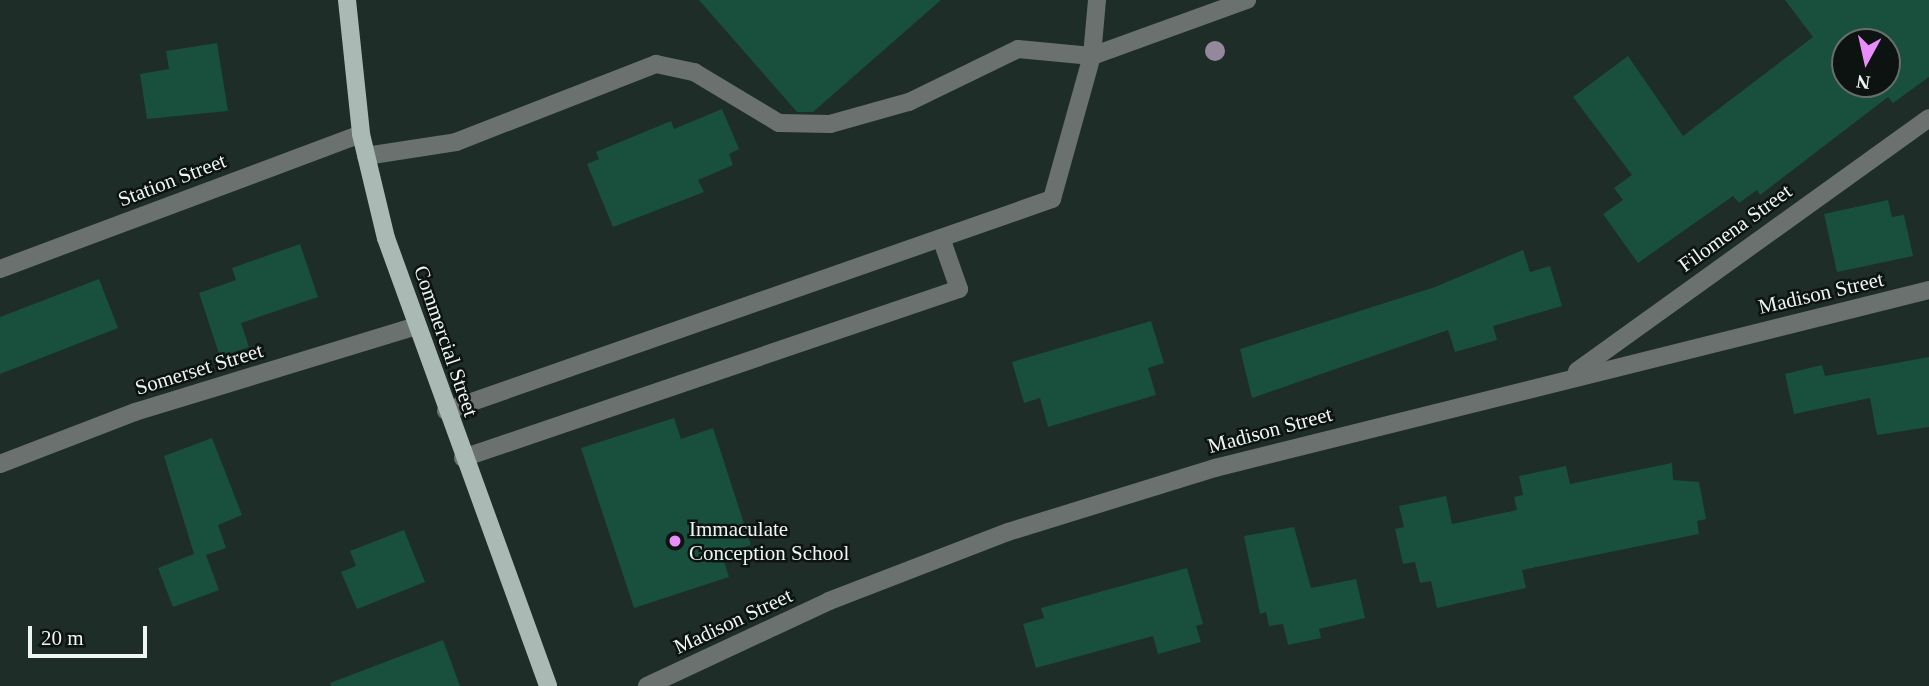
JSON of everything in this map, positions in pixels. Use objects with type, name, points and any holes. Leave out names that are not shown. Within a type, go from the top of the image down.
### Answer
[{"type":"main road","name":"Commercial Street","points":[[347,0],[361,134],[415,326],[548,686]]},
{"type":"street","points":[[446,411],[1052,199],[1092,56],[1097,0]]},
{"type":"street","points":[[366,156],[456,142],[656,64],[694,72],[794,128],[909,102],[1018,49],[1092,56],[1247,0]]},
{"type":"street","name":"Filomena Street","points":[[1569,377],[1929,118]]},
{"type":"street","name":"Station Street","points":[[0,269],[361,134]]},
{"type":"street","points":[[463,458],[958,289],[941,238]]},
{"type":"street","name":"Madison Street","points":[[646,686],[829,601],[1008,532],[1215,468],[1569,377],[1929,290]]},
{"type":"street","name":"Somerset Street","points":[[0,464],[135,412],[415,326]]},
{"type":"building","points":[[699,0],[941,0],[813,112],[797,112]]},
{"type":"building","points":[[1785,0],[1929,0],[1929,77],[1901,97],[1901,28],[1831,28],[1831,98],[1887,98],[1760,195],[1757,190],[1739,203],[1733,196],[1638,263],[1603,214],[1623,200],[1614,188],[1632,175],[1573,97],[1628,56],[1683,136],[1813,37]]},
{"type":"building","points":[[217,43],[228,111],[147,119],[140,74],[169,69],[166,51]]},
{"type":"building","points":[[722,109],[739,149],[729,154],[733,165],[698,180],[704,192],[613,227],[587,164],[599,159],[596,152],[671,121],[674,129]]},
{"type":"building","points":[[1888,200],[1892,217],[1904,215],[1913,256],[1837,272],[1824,214]]},
{"type":"building","points":[[300,244],[318,297],[241,323],[249,347],[220,357],[199,293],[236,280],[232,268]]},
{"type":"building","points":[[1523,250],[1530,272],[1550,266],[1562,306],[1493,326],[1497,340],[1455,352],[1448,330],[1252,398],[1240,349],[1435,287]]},
{"type":"building","points":[[99,279],[118,328],[0,374],[0,317]]},
{"type":"building","points":[[1151,321],[1164,363],[1148,368],[1156,395],[1048,427],[1040,398],[1024,403],[1012,362]]},
{"type":"building","points":[[1929,357],[1929,427],[1877,435],[1870,398],[1794,414],[1785,374],[1822,365],[1825,376]]},
{"type":"building","points":[[674,418],[681,439],[713,428],[751,545],[722,555],[729,577],[634,608],[581,448]]},
{"type":"building","points":[[212,438],[242,515],[218,525],[226,548],[206,555],[219,590],[173,607],[158,568],[194,554],[164,456]]},
{"type":"building","points":[[1672,463],[1673,480],[1699,482],[1706,519],[1697,521],[1699,534],[1522,570],[1526,588],[1437,608],[1431,581],[1420,583],[1415,562],[1403,564],[1395,529],[1404,527],[1399,506],[1446,496],[1452,524],[1517,510],[1514,497],[1523,495],[1519,476],[1566,466],[1570,484]]},
{"type":"building","points":[[1294,527],[1311,588],[1356,579],[1365,618],[1319,629],[1321,638],[1288,645],[1283,624],[1269,626],[1266,612],[1260,614],[1244,536]]},
{"type":"building","points":[[404,530],[425,582],[357,609],[341,572],[356,566],[350,551]]},
{"type":"building","points":[[1187,568],[1203,624],[1196,626],[1201,642],[1158,654],[1153,636],[1036,668],[1023,624],[1044,618],[1041,608]]},
{"type":"building","points":[[443,640],[460,686],[331,686],[330,683]]},
{"type":"place","name":"Immaculate Conception School","points":[[675,541]]}]
